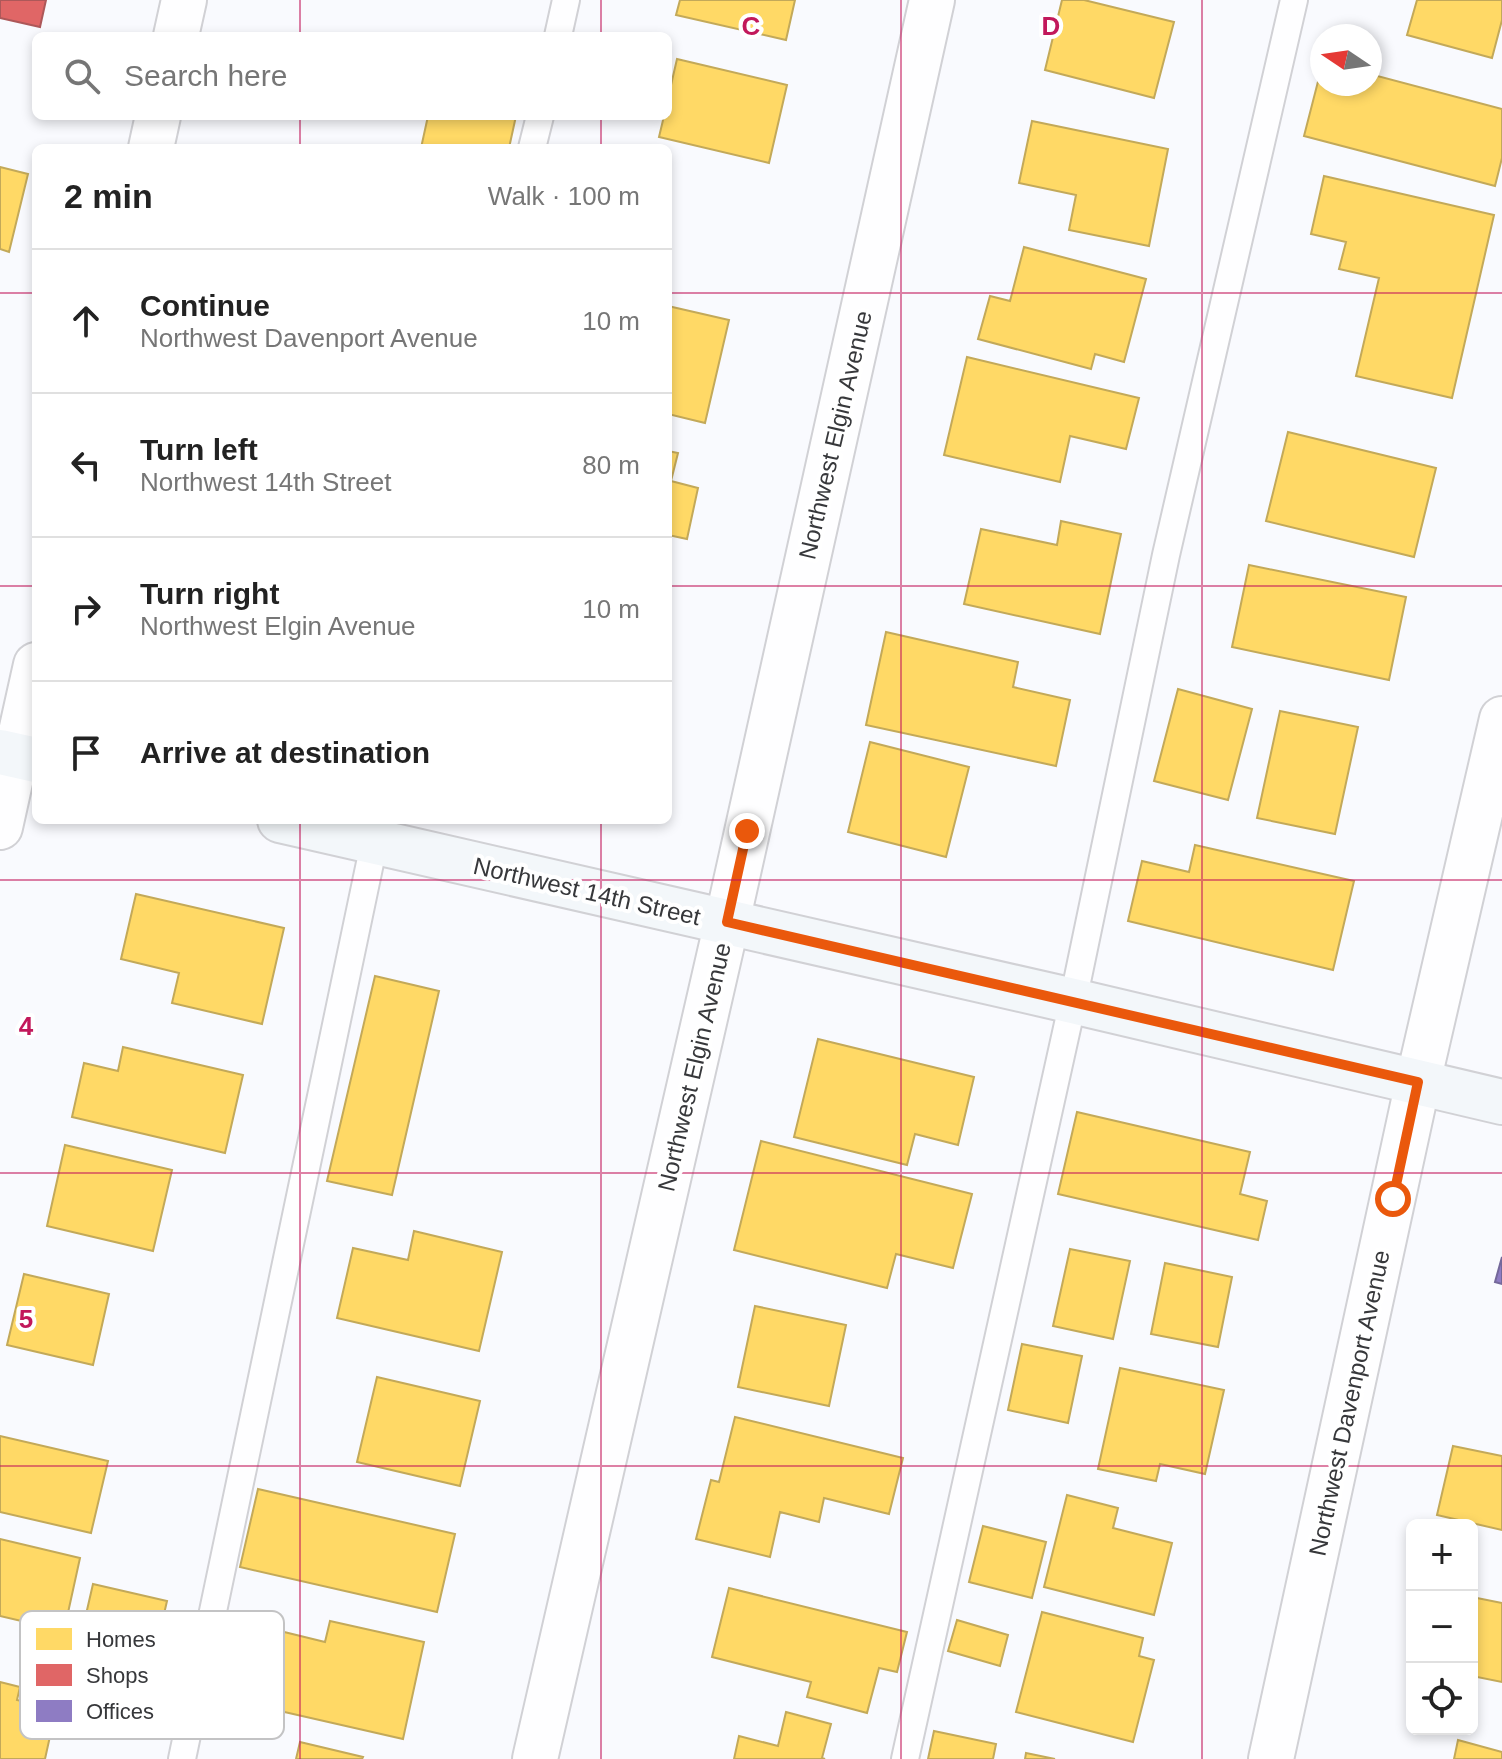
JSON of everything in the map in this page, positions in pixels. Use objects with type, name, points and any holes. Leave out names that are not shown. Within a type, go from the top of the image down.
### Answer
[{"type":"street","points":[[177,32],[184,0]]},
{"type":"street","name":"Northwest Elgin Avenue","points":[[535,1759],[727,922],[932,0]]},
{"type":"street","points":[[152,144],[157,120]]},
{"type":"street","points":[[0,827],[32,684]]},
{"type":"street","name":"Northwest Davenport Avenue","points":[[1271,1759],[1418,1082],[1502,719]]},
{"type":"street","name":"Northwest 14th Street","points":[[315,824],[376,831],[727,922],[1502,1102]]},
{"type":"lane","points":[[559,32],[566,0]]},
{"type":"lane","points":[[905,1759],[1073,1001],[1166,555],[1294,0]]},
{"type":"lane","points":[[533,144],[539,120]]},
{"type":"lane","points":[[213,1611],[376,831]]},
{"type":"lane","points":[[182,1759],[186,1739]]},
{"type":"building: Homes","points":[[680,0],[795,0],[786,40],[676,15]]},
{"type":"building: Homes","points":[[1062,0],[1084,0],[1174,22],[1154,98],[1045,70]]},
{"type":"building: Homes","points":[[1417,0],[1502,0],[1502,20],[1492,58],[1407,35]]},
{"type":"building: Homes","points":[[677,59],[787,85],[769,163],[659,137],[663,120],[672,120],[672,81]]},
{"type":"building: Homes","points":[[1382,77],[1502,109],[1502,158],[1495,186],[1304,136],[1314,96],[1382,96]]},
{"type":"building: Homes","points":[[427,120],[515,120],[510,144],[422,144]]},
{"type":"building: Homes","points":[[1032,121],[1168,149],[1149,246],[1069,230],[1076,195],[1019,183]]},
{"type":"building: Homes","points":[[0,167],[28,174],[9,252],[0,249]]},
{"type":"building: Homes","points":[[1324,176],[1494,215],[1452,398],[1356,376],[1379,278],[1339,269],[1346,242],[1311,234]]},
{"type":"building: Homes","points":[[1024,247],[1146,279],[1124,362],[1095,354],[1091,369],[978,339],[990,296],[1010,301]]},
{"type":"building: Homes","points":[[672,307],[729,320],[705,423],[672,415]]},
{"type":"building: Homes","points":[[967,357],[1139,398],[1126,449],[1070,436],[1060,482],[944,455]]},
{"type":"building: Homes","points":[[1288,432],[1436,468],[1414,557],[1266,521]]},
{"type":"building: Homes","points":[[672,452],[678,453],[672,477]]},
{"type":"building: Homes","points":[[672,481],[698,488],[687,539],[672,536]]},
{"type":"building: Homes","points":[[1061,521],[1121,534],[1100,634],[964,604],[981,529],[1057,545]]},
{"type":"building: Homes","points":[[1249,565],[1406,597],[1389,680],[1232,647]]},
{"type":"building: Homes","points":[[886,632],[1018,662],[1013,687],[1070,700],[1056,766],[866,725]]},
{"type":"building: Homes","points":[[1178,689],[1252,709],[1228,800],[1154,781]]},
{"type":"building: Homes","points":[[1280,711],[1358,727],[1335,834],[1257,818]]},
{"type":"building: Homes","points":[[870,742],[969,767],[946,857],[848,832]]},
{"type":"building: Homes","points":[[1195,845],[1354,881],[1333,970],[1128,921],[1142,861],[1189,872]]},
{"type":"building: Homes","points":[[136,894],[284,928],[262,1024],[172,1003],[179,973],[121,959]]},
{"type":"building: Homes","points":[[375,976],[439,991],[392,1195],[327,1181]]},
{"type":"building: Homes","points":[[818,1039],[974,1077],[958,1145],[915,1134],[907,1165],[794,1137]]},
{"type":"building: Homes","points":[[123,1047],[243,1075],[225,1153],[72,1117],[84,1063],[118,1071]]},
{"type":"building: Homes","points":[[1077,1112],[1250,1152],[1240,1194],[1267,1201],[1258,1240],[1058,1194]]},
{"type":"building: Homes","points":[[761,1141],[972,1194],[953,1268],[896,1254],[887,1288],[734,1250]]},
{"type":"building: Homes","points":[[65,1145],[172,1170],[153,1251],[47,1226]]},
{"type":"building: Homes","points":[[414,1231],[502,1252],[479,1351],[337,1318],[353,1248],[408,1260]]},
{"type":"building: Homes","points":[[1070,1249],[1130,1261],[1113,1339],[1053,1326]]},
{"type":"building: Homes","points":[[1165,1263],[1232,1277],[1218,1347],[1151,1334]]},
{"type":"building: Homes","points":[[24,1274],[109,1294],[93,1365],[7,1345]]},
{"type":"building: Homes","points":[[755,1306],[846,1325],[829,1406],[738,1387]]},
{"type":"building: Homes","points":[[1022,1344],[1082,1356],[1068,1423],[1008,1410]]},
{"type":"building: Homes","points":[[1120,1368],[1224,1390],[1205,1474],[1160,1464],[1156,1481],[1098,1469]]},
{"type":"building: Homes","points":[[377,1377],[480,1401],[460,1486],[357,1462]]},
{"type":"building: Homes","points":[[735,1417],[903,1458],[889,1514],[824,1498],[819,1522],[780,1512],[770,1557],[696,1539],[711,1480],[719,1482]]},
{"type":"building: Homes","points":[[0,1436],[108,1461],[91,1533],[0,1512]]},
{"type":"building: Homes","points":[[1453,1446],[1502,1456],[1502,1530],[1478,1524],[1478,1519],[1437,1515]]},
{"type":"building: Homes","points":[[258,1489],[455,1534],[437,1612],[240,1567]]},
{"type":"building: Homes","points":[[1067,1495],[1118,1508],[1113,1528],[1172,1543],[1154,1615],[1044,1587]]},
{"type":"building: Homes","points":[[983,1526],[1046,1542],[1032,1598],[969,1582]]},
{"type":"building: Homes","points":[[0,1539],[80,1558],[68,1611],[20,1611],[20,1621],[0,1616]]},
{"type":"building: Homes","points":[[93,1584],[167,1601],[165,1611],[87,1611]]},
{"type":"building: Homes","points":[[729,1588],[907,1632],[897,1672],[879,1668],[867,1713],[807,1697],[811,1682],[712,1657]]},
{"type":"building: Homes","points":[[1478,1598],[1502,1603],[1502,1682],[1478,1677]]},
{"type":"building: Homes","points":[[1042,1612],[1143,1638],[1139,1656],[1154,1660],[1133,1742],[1016,1712]]},
{"type":"building: Homes","points":[[957,1620],[1008,1635],[1000,1666],[948,1651]]},
{"type":"building: Homes","points":[[330,1621],[424,1642],[403,1739],[284,1712],[284,1632],[325,1642]]},
{"type":"building: Homes","points":[[0,1682],[20,1687],[17,1700],[20,1701],[20,1739],[49,1739],[45,1759],[0,1759]]},
{"type":"building: Homes","points":[[786,1712],[831,1724],[822,1758],[825,1759],[734,1759],[739,1736],[778,1746]]},
{"type":"building: Homes","points":[[934,1731],[996,1744],[993,1759],[928,1759]]},
{"type":"building: Homes","points":[[1458,1740],[1502,1752],[1502,1759],[1454,1759]]},
{"type":"building: Homes","points":[[300,1742],[363,1757],[296,1759]]},
{"type":"building: Homes","points":[[1026,1753],[1055,1759],[1025,1759]]},
{"type":"building: Shops","points":[[0,0],[46,0],[40,27],[0,18]]},
{"type":"building: Offices","points":[[1502,1257],[1502,1284],[1495,1282]]},
{"type":"route","points":[[747,831],[727,922],[1418,1082],[1393,1199]]}]
